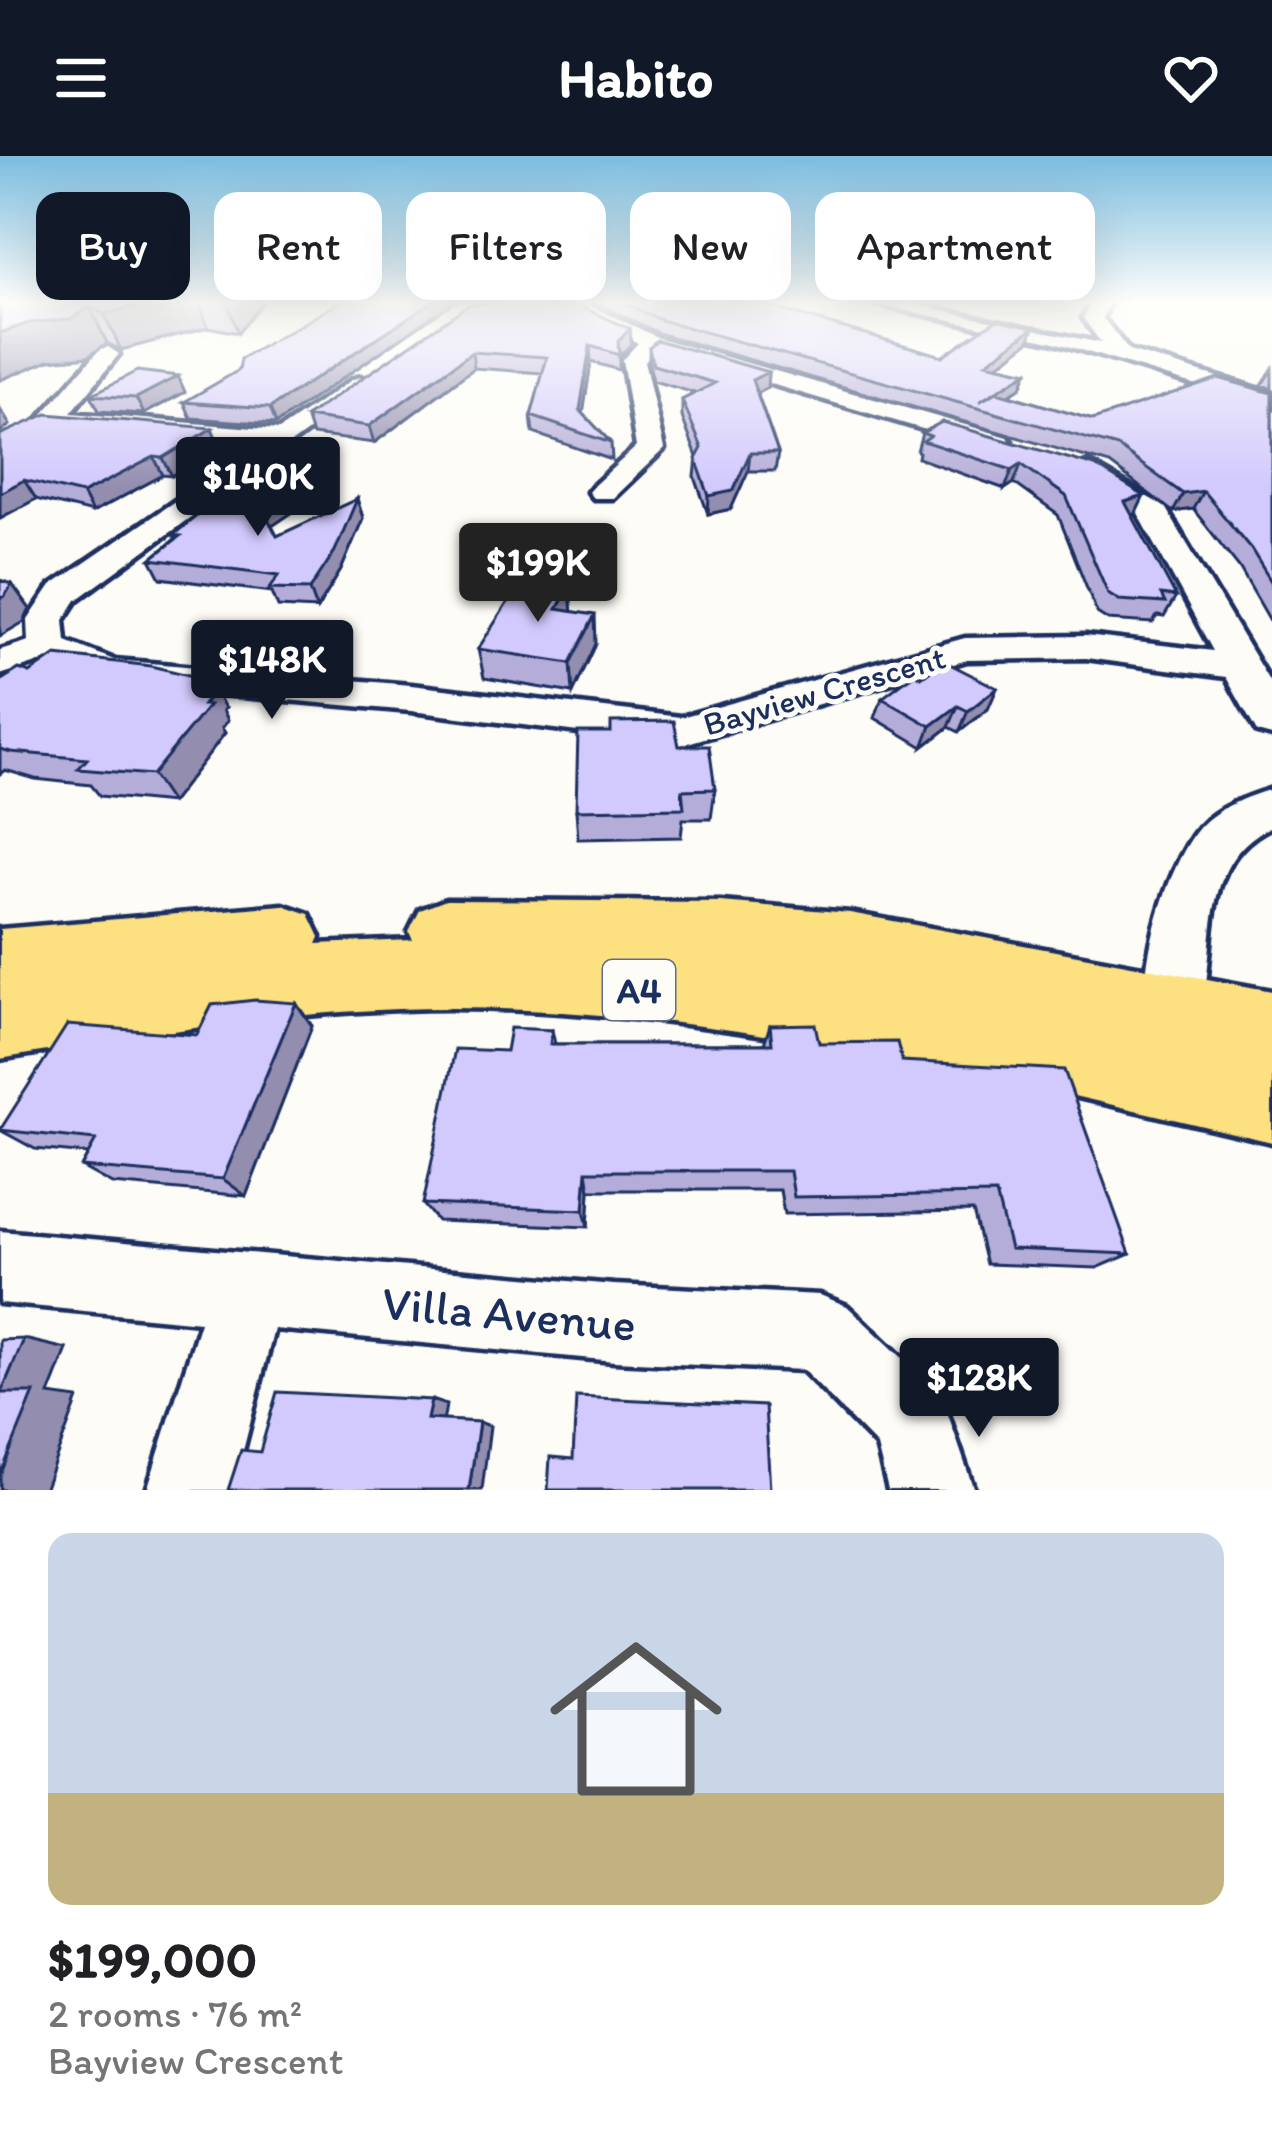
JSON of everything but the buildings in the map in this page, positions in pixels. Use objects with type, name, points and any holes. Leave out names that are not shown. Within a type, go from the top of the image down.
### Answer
[{"type":"highway","name":"A4","points":[[0,963],[255,938],[426,932],[721,934],[850,946],[1272,1029]]},
{"type":"highway","name":"A4","points":[[0,1021],[226,985],[316,978],[515,976],[944,1029],[1272,1098]]},
{"type":"street","points":[[100,362],[43,423],[286,438]]},
{"type":"street","points":[[0,663],[48,647],[46,620],[63,593],[390,362]]},
{"type":"street","points":[[603,493],[650,449],[633,362]]},
{"type":"street","points":[[721,362],[1016,449]]},
{"type":"street","points":[[1153,362],[1272,400]]},
{"type":"street","points":[[150,427],[184,406]]},
{"type":"street","points":[[1058,461],[1099,474],[1150,507],[1236,666],[1272,722]]},
{"type":"street","name":"Bayview Crescent","points":[[48,647],[107,672],[412,698],[681,731],[965,649],[1086,647],[1236,666]]},
{"type":"street","points":[[1173,1011],[1196,868],[1228,826],[1272,806]]},
{"type":"street","name":"Villa Avenue","points":[[0,1267],[614,1323],[820,1333],[912,1423],[931,1490]]},
{"type":"street","points":[[190,1490],[247,1289]]}]
